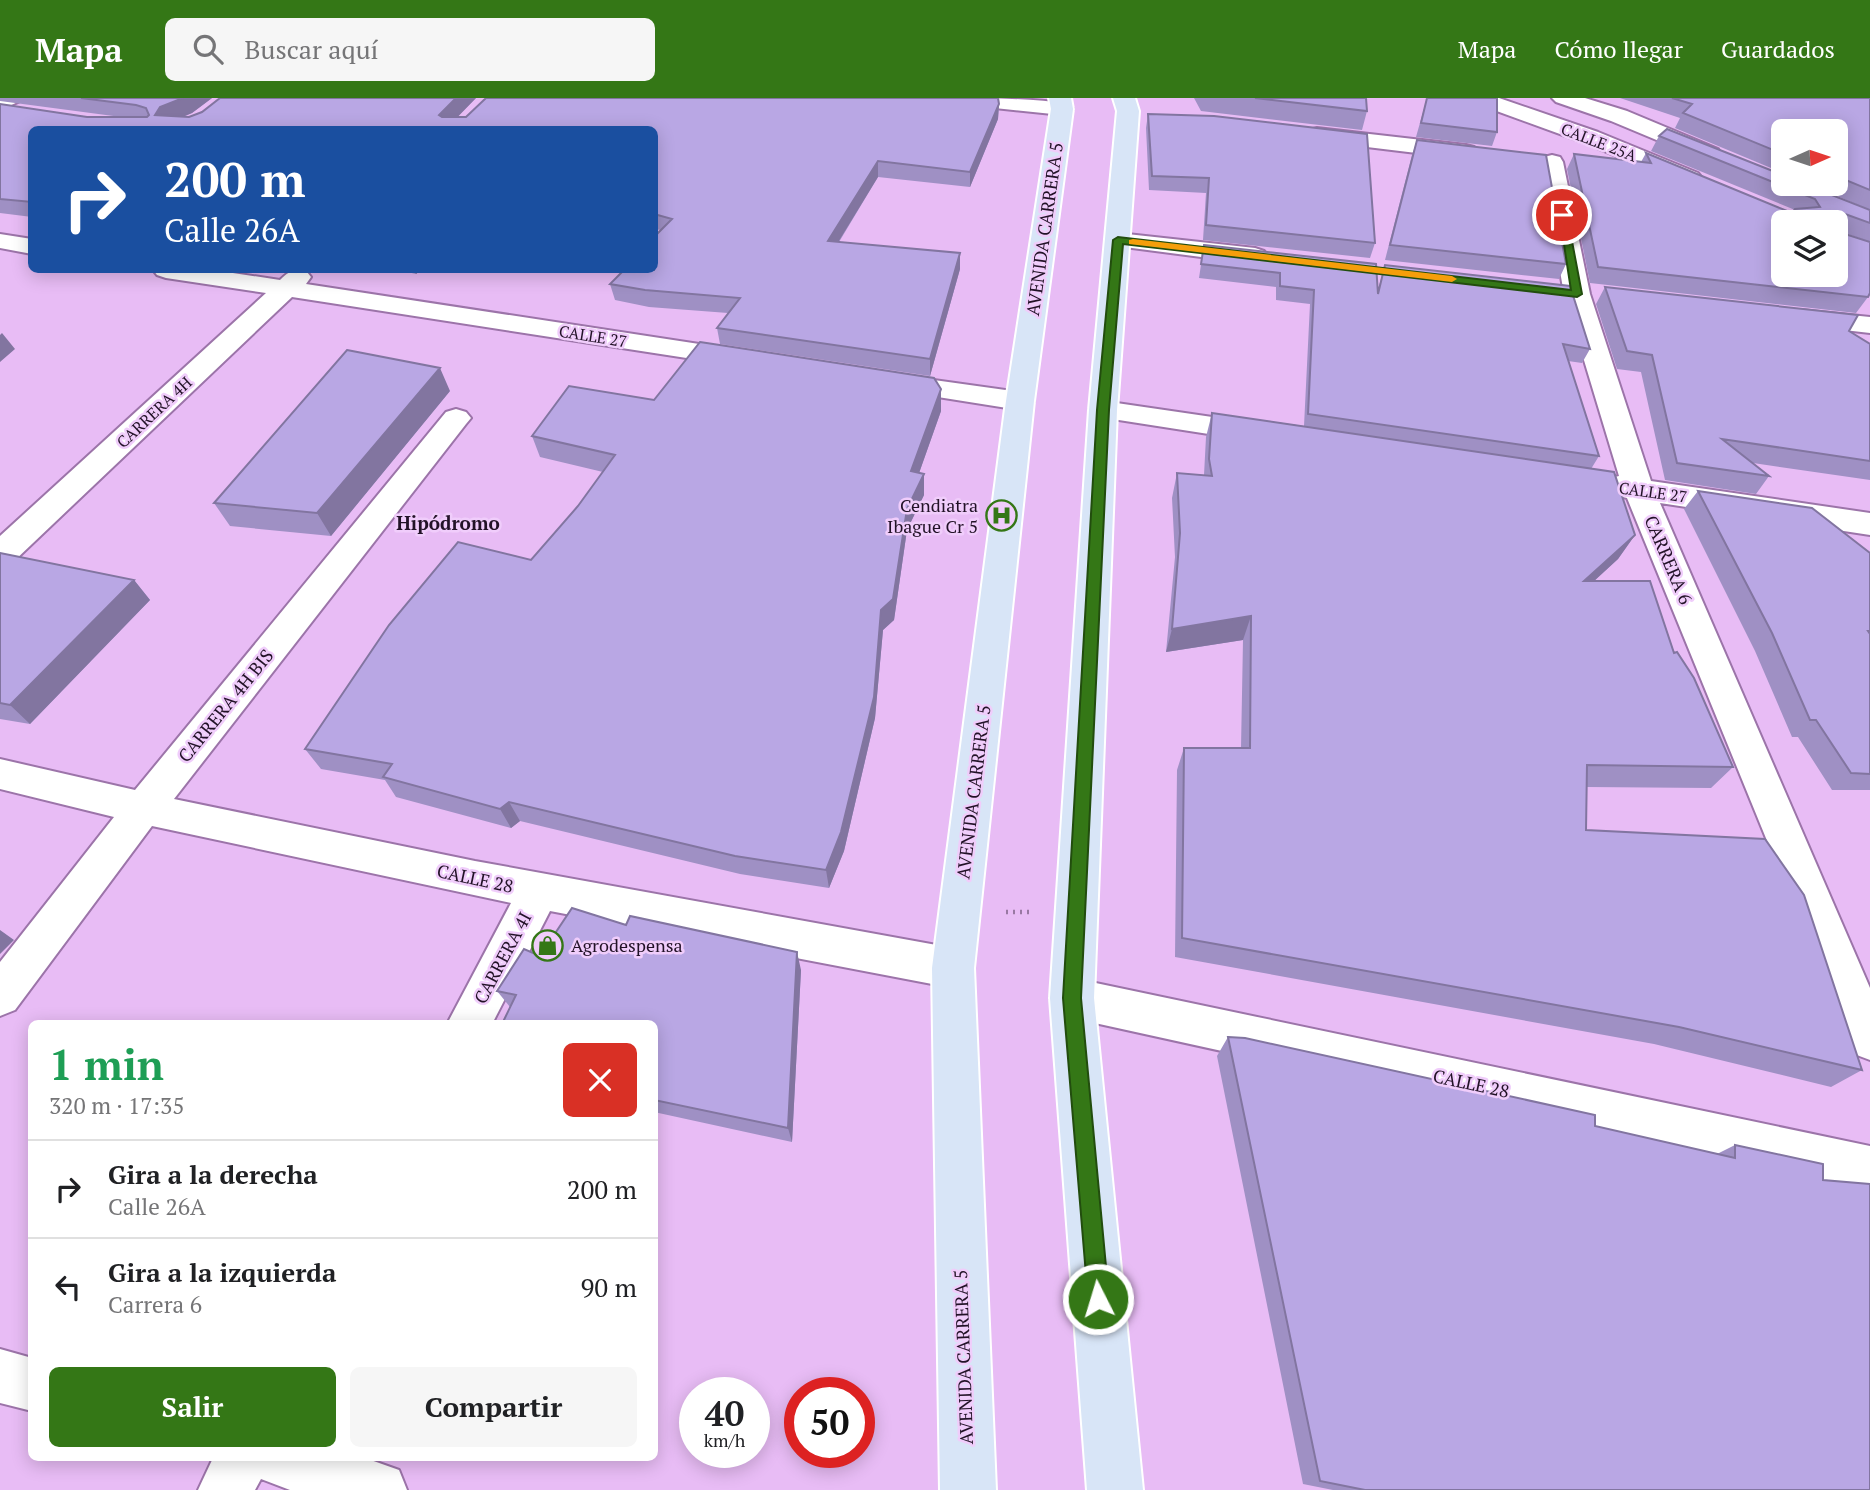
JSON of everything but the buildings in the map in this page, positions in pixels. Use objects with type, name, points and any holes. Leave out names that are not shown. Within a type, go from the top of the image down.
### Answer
[{"type":"main road","name":"AVENIDA CARRERA 5","points":[[968,1490],[953,968],[1020,401],[1061,103]]},
{"type":"main road","points":[[1115,1490],[1072,998],[1103,410],[1118,240],[1136,108]]},
{"type":"street","points":[[957,98],[1061,103]]},
{"type":"street","name":"CALLE 25A","points":[[1479,98],[1590,137],[1705,185]]},
{"type":"street","name":"CALLE 25A","points":[[1563,98],[1619,116],[1732,163]]},
{"type":"street","name":"CARRERA 6","points":[[1634,98],[1619,116],[1590,137],[1539,160],[1577,294],[1639,490],[1870,1039]]},
{"type":"street","points":[[0,107],[18,105]]},
{"type":"street","points":[[1293,132],[1484,154]]},
{"type":"street","points":[[1118,240],[1280,259]]},
{"type":"street","points":[[0,241],[28,246]]},
{"type":"street","name":"CALLE 27","points":[[184,273],[773,363]]},
{"type":"street","name":"CARRERA 4H","points":[[0,555],[304,273]]},
{"type":"street","points":[[1771,315],[1870,325]]},
{"type":"street","points":[[1840,322],[1870,353]]},
{"type":"street","points":[[869,378],[1020,401]]},
{"type":"street","points":[[1103,410],[1281,437]]},
{"type":"street","name":"CARRERA 4H BIS","points":[[0,996],[143,809],[456,418]]},
{"type":"street","name":"CALLE 27","points":[[1584,481],[1870,524]]},
{"type":"street","points":[[1837,519],[1870,547]]},
{"type":"street","name":"CALLE 28","points":[[0,774],[143,809],[539,892],[953,968]]},
{"type":"street","name":"CARRERA 4I","points":[[471,1020],[539,892]]},
{"type":"street","name":"CALLE 28","points":[[1072,998],[1870,1170]]},
{"type":"street","points":[[0,1376],[28,1384]]},
{"type":"street","points":[[226,1490],[240,1461]]},
{"type":"street","points":[[286,1461],[379,1490]]},
{"type":"path","points":[[960,912],[1077,912]]},
{"type":"slow traffic","points":[[1133,242],[1452,279]]},
{"type":"place","name":"Cendiatra Ibague Cr 5","points":[[1001,516]]},
{"type":"place","name":"Agrodespensa","points":[[548,946]]},
{"type":"district","name":"Hipódromo","points":[[448,523]]},
{"type":"route","points":[[1098,1299],[1072,998],[1103,410],[1118,240],[1577,294],[1562,215]]}]
